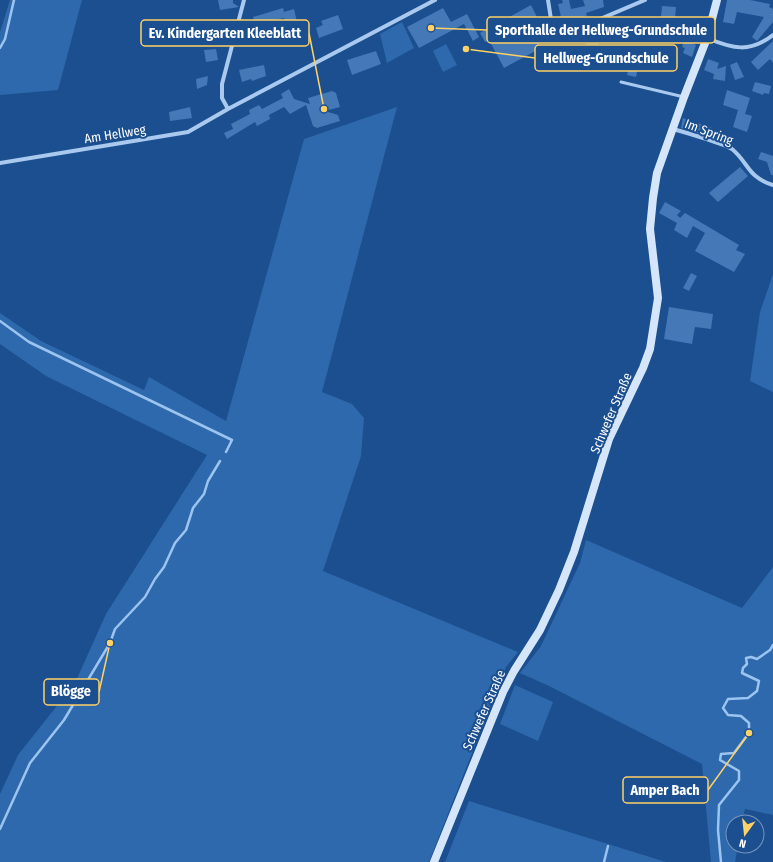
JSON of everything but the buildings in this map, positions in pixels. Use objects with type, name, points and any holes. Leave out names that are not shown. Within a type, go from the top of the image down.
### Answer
[{"type":"street","points":[[228,109],[222,98],[222,84],[244,0]]},
{"type":"street","name":"Am Hellweg","points":[[0,162],[188,132],[228,109],[435,0]]},
{"type":"street","points":[[548,0],[553,32],[560,36],[644,0]]},
{"type":"street","name":"Schwefer Straße","points":[[434,862],[503,692],[514,671],[540,630],[559,590],[574,552],[609,439],[644,368],[654,331],[658,298],[652,249],[651,214],[658,173],[684,97],[707,38],[717,0]]},
{"type":"street","points":[[707,38],[737,47],[748,48],[761,44],[773,35]]},
{"type":"street","name":"Im Spring","points":[[673,129],[731,149],[753,175],[764,182],[773,185]]},
{"type":"lane","points":[[621,82],[684,97]]},
{"type":"shaded area","points":[[10,0],[82,0],[58,90],[0,95],[0,32]]},
{"type":"shaded area","points":[[402,22],[414,48],[387,63],[380,34]]},
{"type":"shaded area","points":[[446,44],[457,65],[443,72],[433,51]]},
{"type":"shaded area","points":[[397,107],[322,392],[352,404],[364,418],[361,456],[323,571],[518,652],[506,667],[429,862],[0,862],[0,794],[18,755],[75,683],[106,614],[207,455],[46,376],[0,344],[0,313],[41,341],[144,390],[149,377],[226,421],[304,139]]},
{"type":"shaded area","points":[[773,274],[773,392],[750,381],[760,312]]},
{"type":"shaded area","points":[[586,540],[742,608],[773,567],[773,815],[745,809],[744,814],[725,814],[725,854],[736,854],[735,862],[711,862],[702,764],[549,686],[520,673],[541,646],[580,563]]},
{"type":"shaded area","points":[[515,685],[553,702],[538,741],[500,724]]},
{"type":"shaded area","points":[[469,801],[666,862],[445,862]]},
{"type":"waterway","points":[[0,48],[5,39],[14,0]]},
{"type":"waterway","points":[[0,321],[29,342],[232,440],[226,452]]},
{"type":"waterway","points":[[0,829],[30,763],[64,720],[110,643],[115,629],[145,597],[164,567],[175,543],[186,530],[193,508],[204,494],[208,481],[220,461]]},
{"type":"waterway","points":[[721,862],[718,830],[719,805],[739,780],[739,771],[720,760],[721,754],[734,753],[749,733],[749,723],[741,716],[728,715],[723,708],[728,699],[748,698],[757,691],[759,681],[742,673],[743,668],[747,664],[746,658],[751,657],[757,659],[770,650],[773,645]]},
{"type":"waterway","points":[[604,862],[608,846]]},
{"type":"place","name":"Sporthalle der Hellweg-Grundschule","points":[[431,28]]},
{"type":"place","name":"Hellweg-Grundschule","points":[[466,49]]},
{"type":"place","name":"Ev. Kindergarten Kleeblatt","points":[[324,109]]},
{"type":"place","name":"Blögge","points":[[110,643]]},
{"type":"place","name":"Amper Bach","points":[[749,733]]}]
